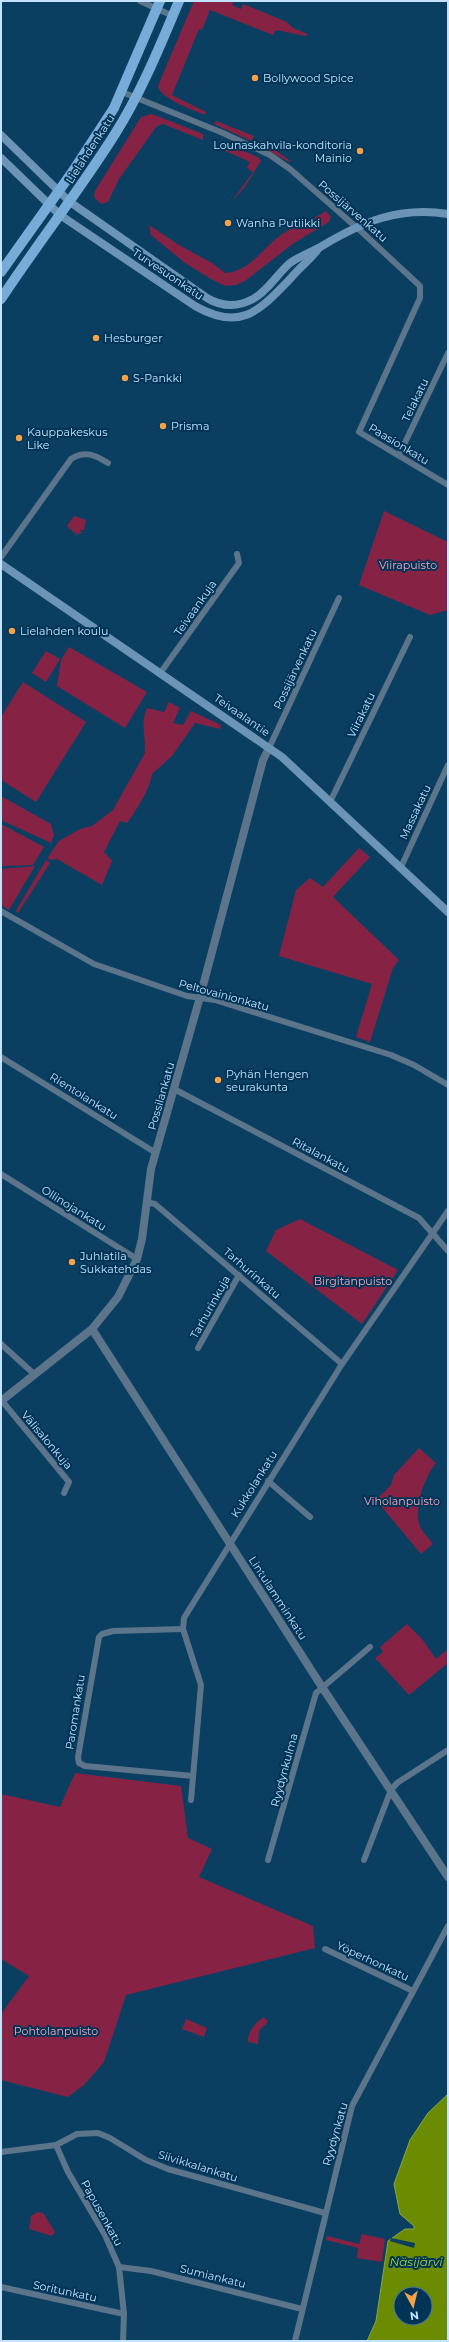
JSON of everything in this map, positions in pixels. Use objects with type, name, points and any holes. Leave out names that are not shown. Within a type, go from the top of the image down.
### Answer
[{"type":"main road","name":"Lielahdenkatu","points":[[1,299],[70,202],[115,134],[135,98],[179,1]]},
{"type":"main road","name":"Lielahdenkatu","points":[[1,272],[114,108],[158,5]]},
{"type":"main road","name":"Turvesuonkatu","points":[[1,135],[70,202],[207,298],[224,305],[241,304],[254,299],[290,264],[309,251],[320,247],[355,226],[398,214],[421,212],[448,214]]},
{"type":"main road","name":"Turvesuonkatu","points":[[1,158],[60,215],[195,306],[222,317],[245,316],[261,308],[320,247]]},
{"type":"main road","name":"Teivaalantie","points":[[1,564],[161,672],[282,757],[448,912]]},
{"type":"street","points":[[140,1],[158,5],[173,16]]},
{"type":"street","name":"Possijärvenkatu","points":[[122,92],[223,133],[270,155],[290,169],[420,286],[422,290],[420,298],[360,432]]},
{"type":"street","name":"Telakatu","points":[[399,455],[448,353]]},
{"type":"street","name":"Paasionkatu","points":[[360,432],[448,485]]},
{"type":"street","points":[[1,557],[71,459],[82,454],[90,454],[108,463]]},
{"type":"street","name":"Teivaankuja","points":[[161,672],[239,563],[237,554]]},
{"type":"street","name":"Possijärvenkatu","points":[[269,748],[339,598]]},
{"type":"street","name":"Viirakatu","points":[[330,802],[410,637]]},
{"type":"street","name":"Possilankatu","points":[[1,1401],[92,1329],[118,1297],[137,1260],[142,1239],[148,1182],[200,997],[263,760],[269,748]]},
{"type":"street","name":"Massakatu","points":[[401,868],[448,765]]},
{"type":"street","name":"Peltovainionkatu","points":[[1,911],[88,961],[185,995],[200,997],[391,1055],[428,1072],[448,1085]]},
{"type":"street","name":"Rientolankatu","points":[[1,1057],[156,1153]]},
{"type":"street","name":"Ritalankatu","points":[[174,1089],[419,1218],[448,1251]]},
{"type":"street","name":"Ollinojankatu","points":[[2,1177],[137,1260]]},
{"type":"street","name":"Tarhurinkatu","points":[[146,1202],[156,1204],[342,1364]]},
{"type":"street","name":"Kukkolankatu","points":[[184,1629],[184,1618],[268,1481],[342,1364],[448,1211]]},
{"type":"street","name":"Tarhurinkuja","points":[[198,1348],[239,1275]]},
{"type":"street","name":"Lintulamminkatu","points":[[92,1329],[322,1687],[448,1877]]},
{"type":"street","points":[[1,1344],[34,1374]]},
{"type":"street","name":"Välisalonkuja","points":[[1,1401],[69,1482],[64,1494]]},
{"type":"street","points":[[268,1481],[310,1517]]},
{"type":"street","points":[[184,1629],[201,1685],[191,1800]]},
{"type":"street","name":"Paromankatu","points":[[184,1629],[113,1631],[102,1634],[99,1637],[78,1757],[79,1763],[85,1766],[193,1776]]},
{"type":"street","name":"Ryydynkulma","points":[[268,1860],[314,1697],[322,1687],[370,1647]]},
{"type":"street","points":[[364,1860],[391,1790],[397,1783],[448,1750]]},
{"type":"street","name":"Ryydynkatu","points":[[295,2341],[352,2106],[448,1926]]},
{"type":"street","name":"Yöperhonkatu","points":[[325,1949],[413,1991]]},
{"type":"street","name":"Siivikkalankatu","points":[[1,2152],[56,2145],[77,2134],[98,2133],[110,2138],[146,2160],[168,2170],[325,2213]]},
{"type":"street","name":"Papusenkatu","points":[[56,2145],[68,2172],[105,2235],[119,2267],[124,2314],[123,2341]]},
{"type":"street","name":"Sumiankatu","points":[[119,2267],[151,2271],[302,2309]]},
{"type":"street","name":"Soritunkatu","points":[[1,2287],[124,2314]]},
{"type":"green space","points":[[194,1],[234,1],[232,5],[241,9],[243,4],[287,22],[293,28],[308,34],[305,36],[276,30],[273,35],[210,10],[202,30],[199,29],[172,95],[206,112],[206,114],[202,114],[170,99],[164,95],[158,86]]},
{"type":"green space","points":[[152,114],[203,134],[203,140],[163,124],[157,126],[119,179],[108,202],[101,204],[94,197],[95,191],[141,117]]},
{"type":"green space","points":[[216,121],[254,136],[251,141],[214,124]]},
{"type":"green space","points":[[261,140],[292,162],[287,161],[256,144]]},
{"type":"green space","points":[[224,143],[258,157],[261,161],[244,188],[232,201],[253,172],[247,168],[250,162],[221,149],[221,145]]},
{"type":"green space","points":[[326,211],[331,217],[329,222],[294,243],[245,281],[236,285],[225,286],[185,263],[151,235],[149,225],[179,245],[212,263],[225,273],[243,268],[279,236]]},
{"type":"green space","name":"Viirapuisto","points":[[384,511],[448,542],[448,610],[430,615],[359,585]]},
{"type":"green space","points":[[74,516],[86,520],[84,530],[80,530],[82,533],[76,534],[67,526]]},
{"type":"green space","points":[[69,647],[147,692],[125,728],[57,686],[61,660]]},
{"type":"green space","points":[[46,651],[60,659],[46,682],[32,673]]},
{"type":"green space","points":[[23,682],[86,722],[36,802],[1,780],[1,717]]},
{"type":"green space","points":[[169,702],[180,708],[173,723],[183,725],[191,711],[221,725],[220,729],[195,723],[172,756],[152,774],[146,793],[138,806],[127,823],[120,821],[104,852],[112,861],[102,885],[57,859],[49,860],[48,857],[59,841],[80,829],[92,826],[113,810],[145,753],[144,720],[147,708],[164,712]]},
{"type":"green space","points":[[1,796],[51,824],[54,835],[51,843],[1,820]]},
{"type":"green space","points":[[1,824],[44,847],[33,865],[1,866]]},
{"type":"green space","points":[[359,848],[370,857],[333,897],[399,960],[393,968],[370,1042],[356,1037],[372,984],[279,956],[296,890],[310,878],[323,887]]},
{"type":"green space","points":[[46,860],[50,863],[18,913],[16,911]]},
{"type":"green space","points":[[35,866],[9,910],[1,905],[1,869]]},
{"type":"green space","name":"Birgitanpuisto","points":[[300,1219],[398,1270],[362,1324],[266,1251],[276,1230]]},
{"type":"green space","name":"Viholanpuisto","points":[[419,1448],[436,1463],[427,1477],[419,1502],[418,1519],[420,1527],[433,1544],[421,1554],[376,1500],[391,1485],[394,1475]]},
{"type":"green space","points":[[407,1624],[422,1639],[436,1659],[448,1649],[448,1663],[409,1695],[375,1658],[383,1652],[380,1647]]},
{"type":"green space","name":"Pohtolanpuisto","points":[[75,1773],[181,1786],[188,1838],[212,1849],[199,1877],[313,1926],[315,1948],[126,1995],[104,2062],[84,2085],[68,2097],[1,2080],[1,2014],[29,1976],[1,1959],[1,1794],[60,1807]]},
{"type":"green space","points":[[264,2017],[268,2022],[259,2031],[258,2044],[248,2042],[249,2035],[253,2028]]},
{"type":"green space","points":[[186,2019],[207,2028],[204,2037],[182,2029]]},
{"type":"green space","points":[[38,2212],[43,2213],[55,2232],[52,2236],[29,2229],[31,2216]]},
{"type":"green space","points":[[362,2234],[385,2239],[382,2262],[357,2258],[358,2248],[326,2240],[327,2236],[359,2244]]},
{"type":"water","name":"Näsijärvi","points":[[448,2094],[448,2341],[367,2341],[376,2321],[388,2241],[405,2229],[414,2229],[414,2226],[400,2214],[394,2184],[410,2140],[428,2113]]},
{"type":"pier","points":[[391,2238],[415,2243],[414,2248],[390,2241]]},
{"type":"place","name":"Bollywood Spice","points":[[255,78]]},
{"type":"place","name":"Lounaskahvila-konditoria Mainio","points":[[360,151]]},
{"type":"place","name":"Wanha Putiikki","points":[[228,223]]},
{"type":"place","name":"Hesburger","points":[[96,338]]},
{"type":"place","name":"S-Pankki","points":[[125,378]]},
{"type":"place","name":"Prisma","points":[[163,426]]},
{"type":"place","name":"Kauppakeskus Like","points":[[19,438]]},
{"type":"place","name":"Lielahden koulu","points":[[12,631]]},
{"type":"place","name":"Pyhän Hengen seurakunta","points":[[218,1080]]},
{"type":"place","name":"Juhlatila Sukkatehdas","points":[[72,1262]]}]
